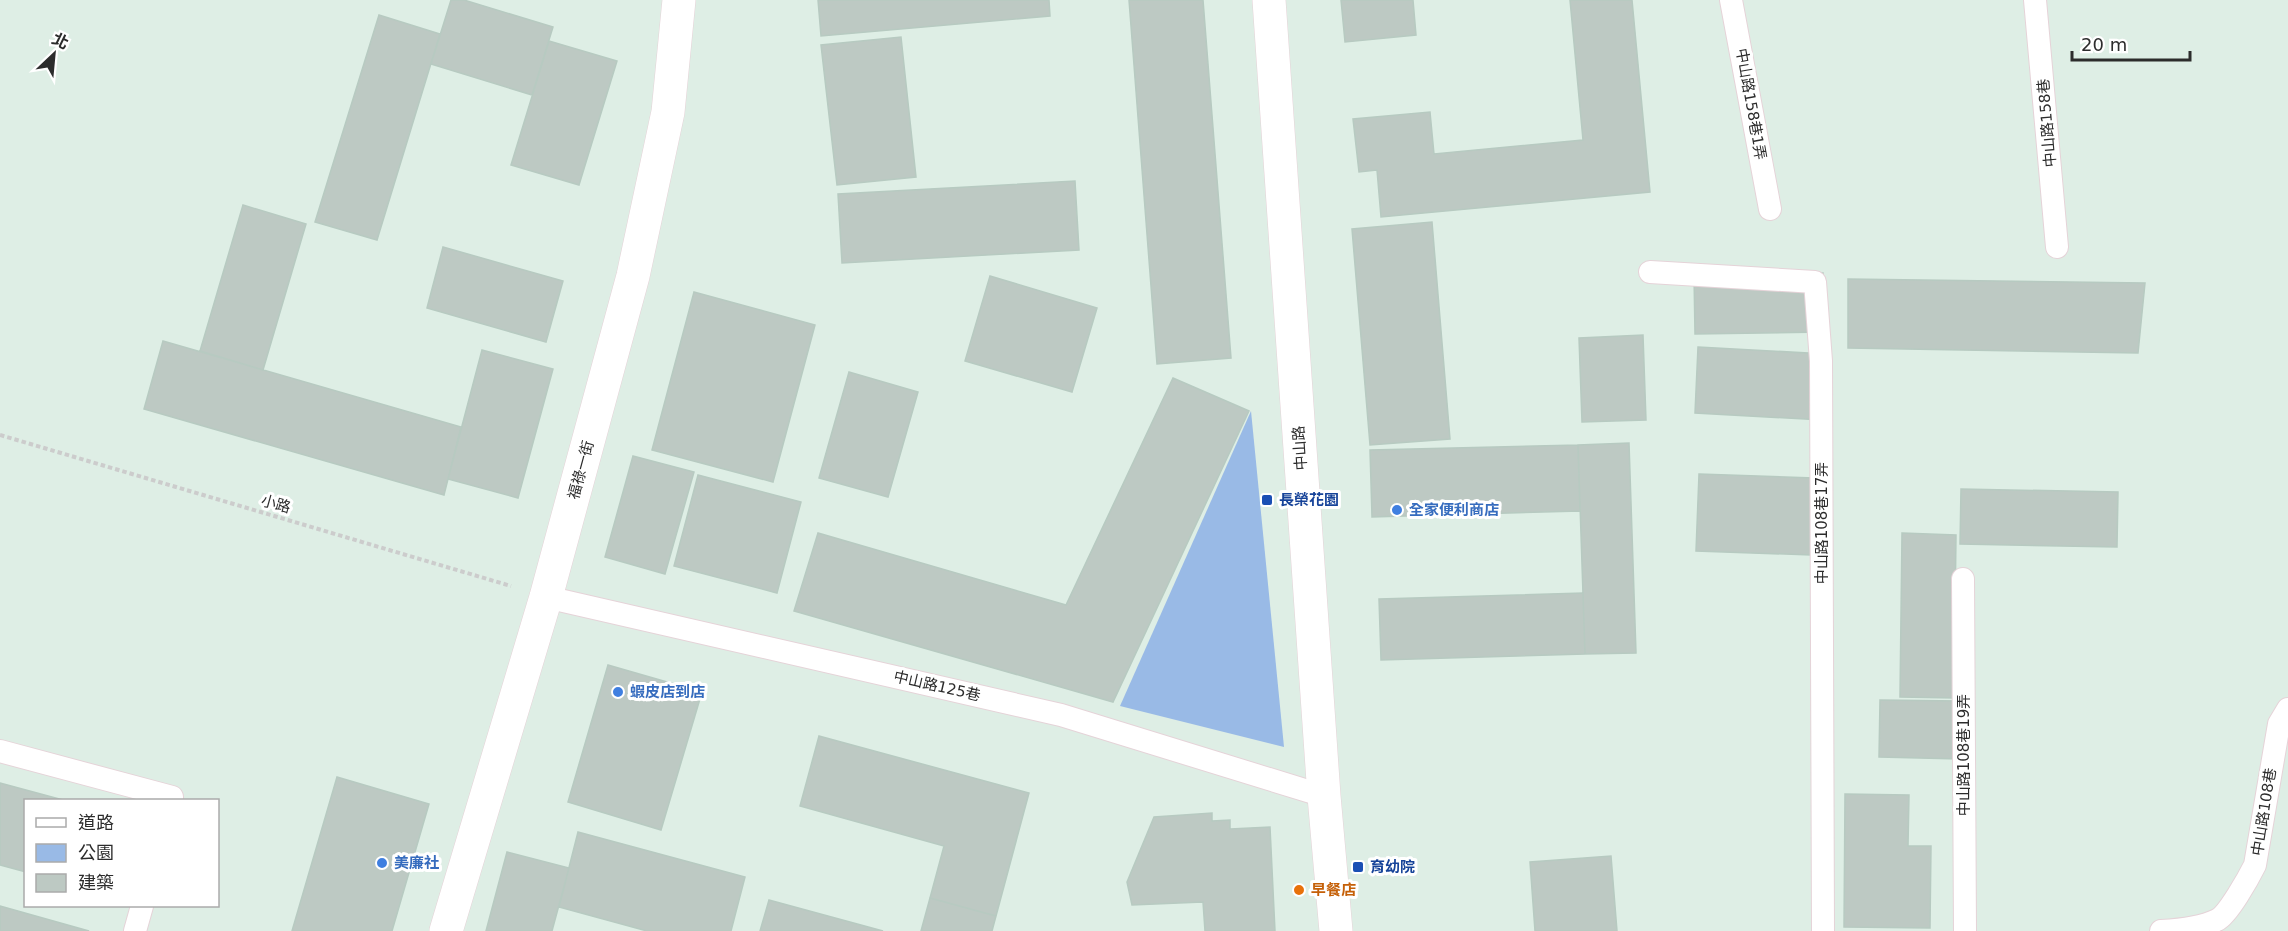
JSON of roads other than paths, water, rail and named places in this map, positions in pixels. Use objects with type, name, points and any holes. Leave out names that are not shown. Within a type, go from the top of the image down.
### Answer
[{"type":"street","name":"福祿一街","points":[[446,931],[546,597],[633,276],[668,112],[679,0]]},
{"type":"street","name":"中山路","points":[[1269,0],[1324,796],[1336,931]]},
{"type":"lane","name":"中山路158巷1弄","points":[[1731,0],[1770,209]]},
{"type":"lane","name":"中山路158巷","points":[[2036,0],[2057,247]]},
{"type":"lane","name":"中山路108巷17弄","points":[[1650,272],[1815,282],[1821,361],[1823,931]]},
{"type":"lane","name":"中山路108巷19弄","points":[[1963,579],[1965,931]]},
{"type":"lane","name":"中山路125巷","points":[[546,597],[1060,715],[1324,796]]},
{"type":"lane","name":"中山路108巷","points":[[2161,931],[2179,930],[2219,920],[2246,884],[2255,865],[2279,724],[2288,709]]},
{"type":"lane","points":[[0,751],[172,799]]},
{"type":"lane","points":[[135,931],[142,907]]},
{"type":"place","name":"長榮花園","points":[[1267,500]]},
{"type":"place","name":"全家便利商店","points":[[1397,510]]},
{"type":"place","name":"蝦皮店到店","points":[[618,692]]},
{"type":"place","name":"美廉社","points":[[382,863]]},
{"type":"place","name":"育幼院","points":[[1358,867]]},
{"type":"place","name":"早餐店","points":[[1299,890]]}]
